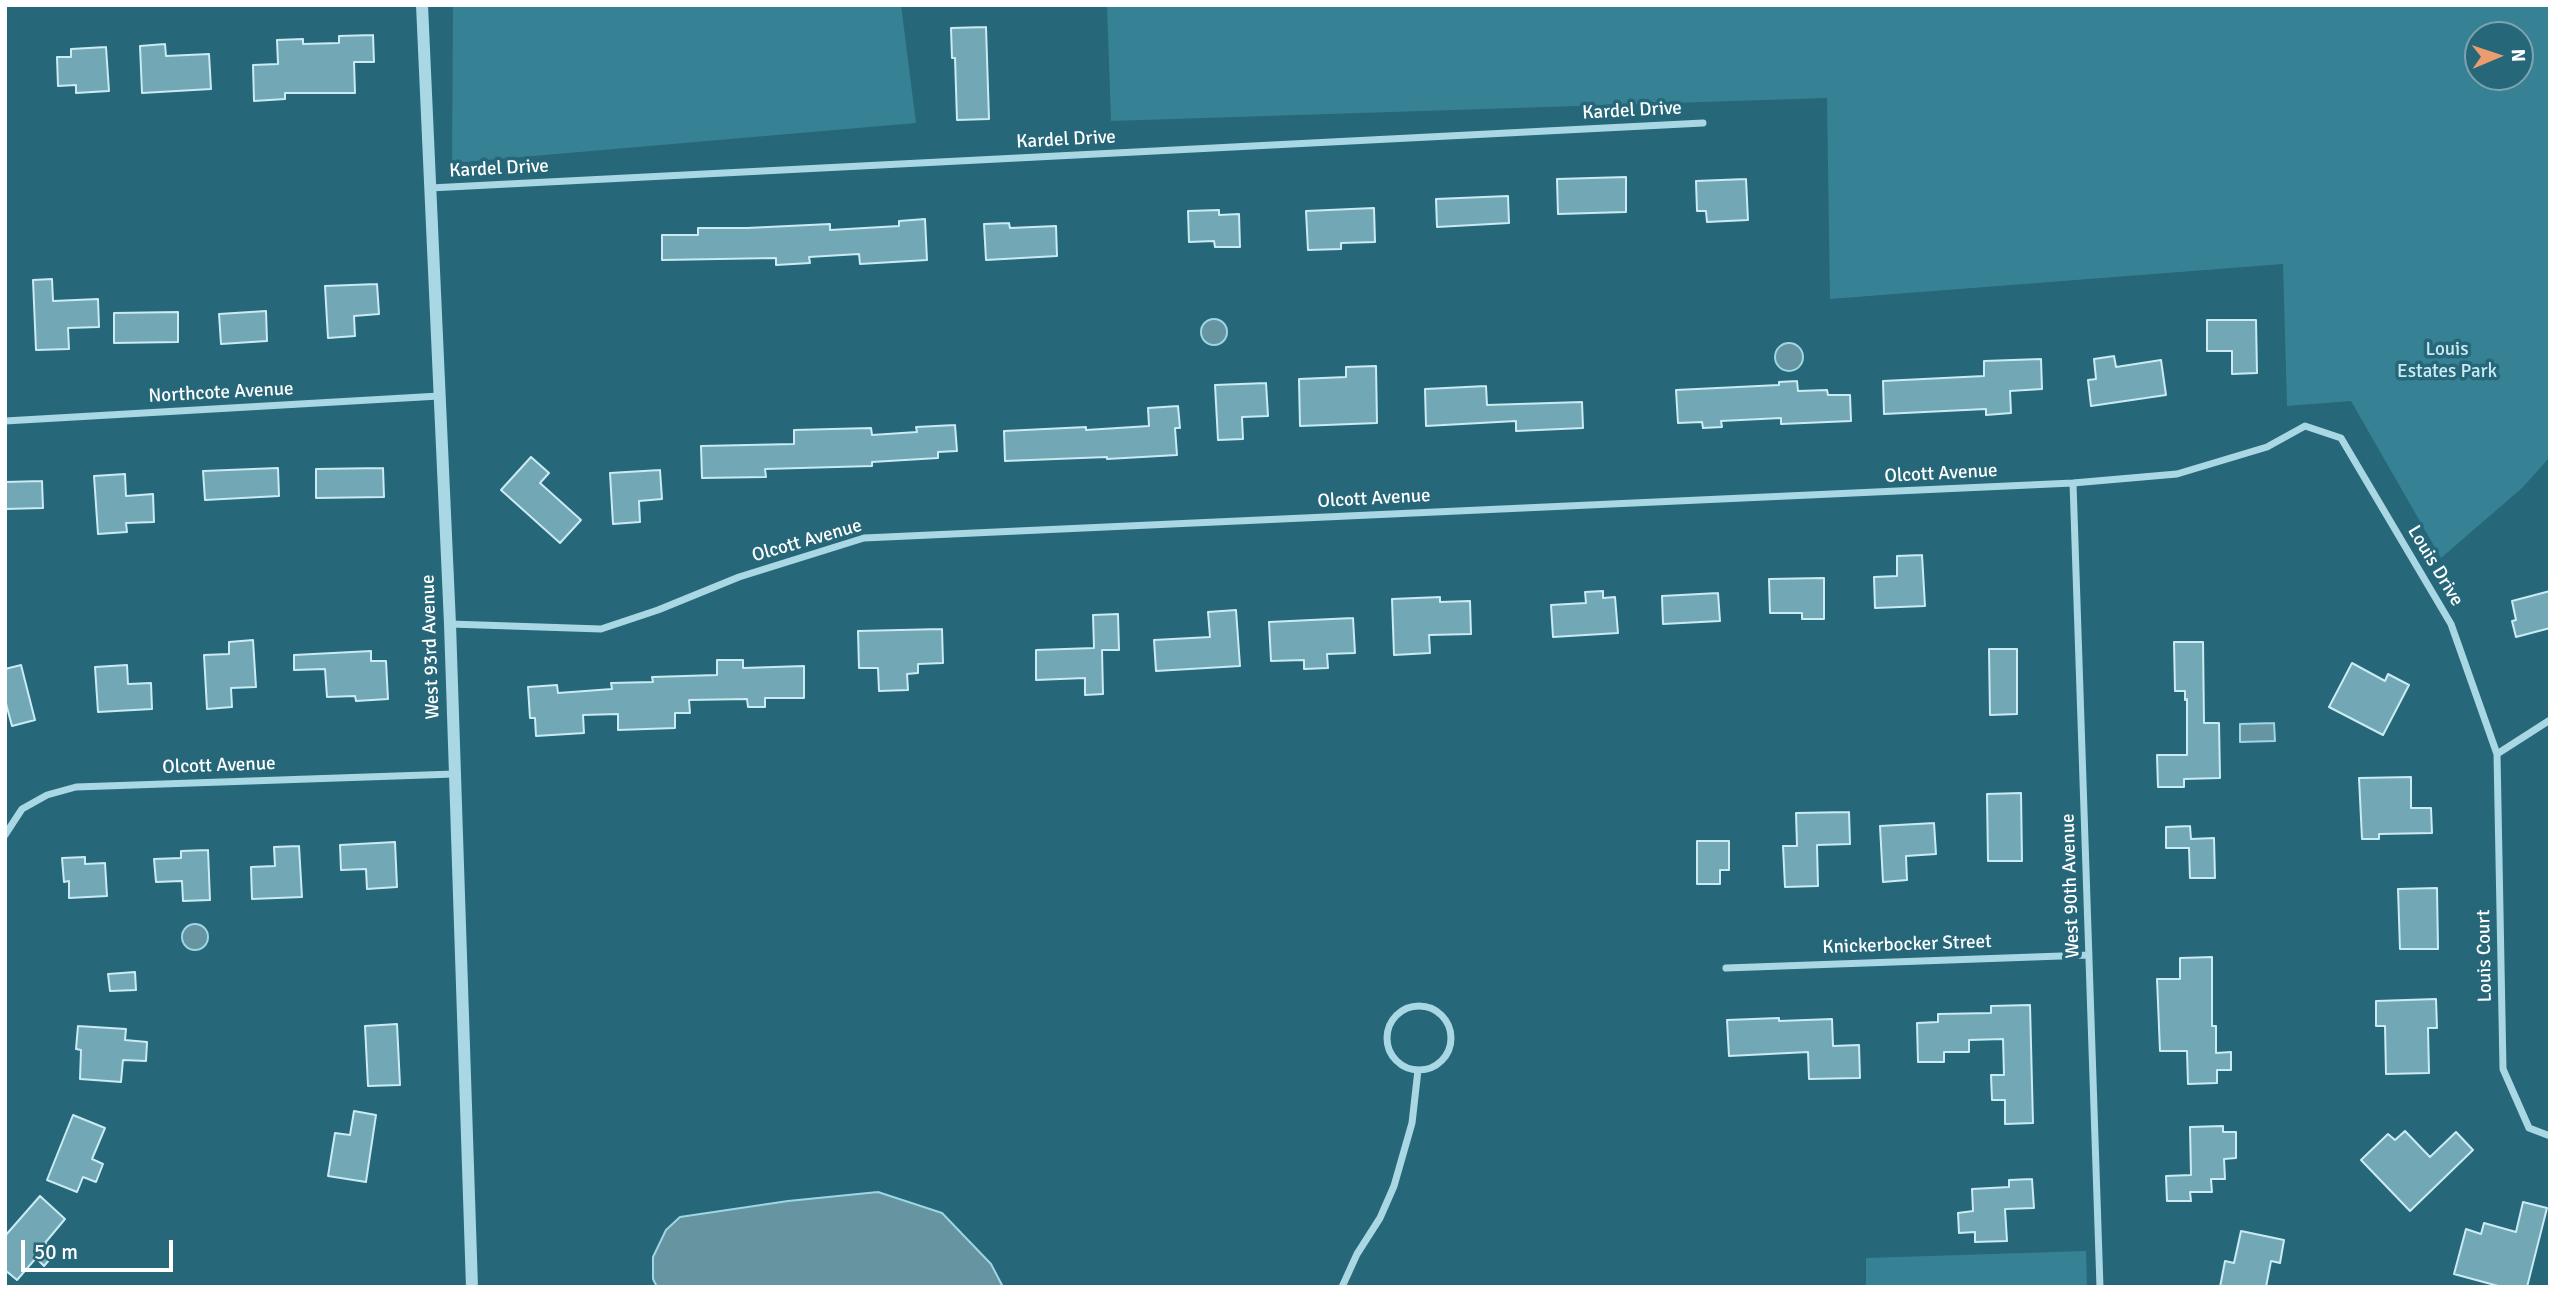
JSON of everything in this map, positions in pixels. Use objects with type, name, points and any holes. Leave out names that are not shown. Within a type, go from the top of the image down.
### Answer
[{"type":"street","name":"West 93rd Avenue","points":[[422,5],[450,624],[472,1287]]},
{"type":"street","name":"Kardel Drive","points":[[430,188],[1703,123]]},
{"type":"street","name":"Northcote Avenue","points":[[5,421],[439,396]]},
{"type":"street","name":"Olcott Avenue","points":[[450,624],[601,629],[658,610],[739,577],[864,538],[2073,483],[2177,474],[2267,447],[2305,426]]},
{"type":"street","name":"Louis Drive","points":[[2305,426],[2341,438],[2451,624],[2497,754]]},
{"type":"street","name":"West 90th Avenue","points":[[2073,483],[2100,1287]]},
{"type":"street","points":[[2497,754],[2550,720]]},
{"type":"street","name":"Louis Court","points":[[2497,754],[2502,1069],[2529,1128],[2550,1136]]},
{"type":"street","name":"Olcott Avenue","points":[[5,835],[22,809],[47,795],[76,787],[454,774]]},
{"type":"street","name":"Knickerbocker Street","points":[[1727,968],[2089,955]]},
{"type":"street","points":[[1415,1006],[1435,1010],[1443,1017],[1451,1036],[1445,1056],[1428,1068],[1418,1070],[1399,1062],[1388,1044],[1390,1024],[1396,1015],[1415,1006]]},
{"type":"street","points":[[1342,1287],[1357,1254],[1380,1218],[1394,1186],[1412,1122],[1418,1070]]},
{"type":"green space","points":[[453,5],[901,5],[916,123],[452,163]]},
{"type":"green space","name":"Louis Estates Park","points":[[1107,5],[2550,5],[2550,457],[2522,488],[2441,558],[2351,401],[2287,406],[2283,264],[1830,299],[1827,98],[1111,121]]},
{"type":"green space","points":[[2086,1251],[2087,1287],[1866,1287],[1866,1258]]},
{"type":"shaded area","points":[[1214,319],[1223,323],[1227,332],[1223,341],[1214,345],[1205,341],[1201,332],[1205,323]]},
{"type":"shaded area","points":[[1789,343],[1799,347],[1803,357],[1799,367],[1789,371],[1779,367],[1775,357],[1779,347]]},
{"type":"shaded area","points":[[2274,723],[2275,741],[2240,742],[2240,724]]},
{"type":"shaded area","points":[[195,924],[204,928],[208,937],[204,946],[195,950],[186,946],[182,937],[186,928]]},
{"type":"shaded area","points":[[878,1192],[942,1213],[991,1264],[1003,1287],[657,1287],[653,1279],[653,1257],[666,1230],[680,1217],[788,1201]]},
{"type":"building","points":[[986,27],[989,119],[957,120],[951,28]]},
{"type":"building","points":[[373,35],[374,62],[354,62],[355,93],[285,93],[285,99],[254,101],[253,65],[278,64],[277,40],[303,39],[303,44],[339,43],[339,36]]},
{"type":"building","points":[[165,44],[166,56],[209,54],[211,89],[142,93],[140,46]]},
{"type":"building","points":[[106,47],[109,91],[76,93],[76,85],[58,86],[57,57],[71,57],[71,49]]},
{"type":"building","points":[[1626,177],[1626,212],[1558,214],[1557,179]]},
{"type":"building","points":[[1746,179],[1748,220],[1707,222],[1706,211],[1697,211],[1696,181]]},
{"type":"building","points":[[1508,196],[1509,223],[1437,227],[1436,199]]},
{"type":"building","points":[[1374,208],[1375,242],[1341,243],[1341,249],[1308,250],[1306,211]]},
{"type":"building","points":[[1219,210],[1219,215],[1239,214],[1240,247],[1215,247],[1214,241],[1189,242],[1188,211]]},
{"type":"building","points":[[925,219],[927,260],[860,264],[859,254],[809,257],[810,263],[776,265],[776,258],[662,260],[662,235],[698,235],[698,228],[830,224],[830,230],[899,226],[899,221]]},
{"type":"building","points":[[1009,223],[1010,228],[1056,226],[1057,256],[986,260],[984,224]]},
{"type":"building","points":[[52,279],[53,301],[98,299],[99,327],[68,328],[69,349],[36,350],[33,280]]},
{"type":"building","points":[[377,284],[379,314],[354,316],[355,336],[328,338],[325,286]]},
{"type":"building","points":[[266,311],[267,341],[221,344],[219,314]]},
{"type":"building","points":[[178,312],[178,342],[114,343],[114,313]]},
{"type":"building","points":[[2207,320],[2256,320],[2257,373],[2232,374],[2232,351],[2207,351]]},
{"type":"building","points":[[2114,356],[2116,367],[2161,360],[2166,395],[2091,406],[2088,380],[2096,379],[2094,359]]},
{"type":"building","points":[[2041,359],[2042,389],[2010,391],[2011,413],[1986,415],[1986,409],[1884,414],[1883,381],[1984,376],[1984,361]]},
{"type":"building","points":[[1376,366],[1377,423],[1300,426],[1299,379],[1346,377],[1346,367]]},
{"type":"building","points":[[1797,381],[1798,391],[1827,390],[1828,395],[1850,395],[1851,421],[1781,424],[1781,418],[1721,421],[1722,427],[1703,428],[1702,422],[1678,423],[1676,390],[1779,385],[1779,382]]},
{"type":"building","points":[[1266,383],[1268,416],[1242,417],[1243,439],[1218,440],[1215,385]]},
{"type":"building","points":[[1486,386],[1487,405],[1582,402],[1583,428],[1516,431],[1516,421],[1426,426],[1425,389]]},
{"type":"building","points":[[1178,406],[1180,428],[1175,428],[1177,455],[1005,461],[1004,431],[1149,426],[1148,408]]},
{"type":"building","points":[[955,425],[957,451],[938,452],[938,458],[872,462],[872,466],[765,469],[766,477],[702,478],[701,446],[794,444],[794,430],[871,428],[872,435],[917,432],[916,427]]},
{"type":"building","points":[[531,457],[549,473],[540,483],[581,520],[560,543],[501,490]]},
{"type":"building","points":[[278,468],[279,496],[205,500],[203,471]]},
{"type":"building","points":[[383,468],[384,497],[316,498],[316,469]]},
{"type":"building","points":[[660,470],[662,499],[639,501],[640,522],[613,524],[610,473]]},
{"type":"building","points":[[125,474],[126,496],[153,494],[154,522],[126,523],[127,532],[98,534],[94,476]]},
{"type":"building","points":[[42,481],[43,508],[5,509],[5,482]]},
{"type":"building","points":[[1922,555],[1925,606],[1875,608],[1874,577],[1897,576],[1897,556]]},
{"type":"building","points":[[1824,578],[1824,619],[1802,619],[1802,613],[1770,613],[1769,579]]},
{"type":"building","points":[[1603,591],[1603,598],[1615,597],[1618,633],[1553,637],[1551,605],[1586,603],[1585,592]]},
{"type":"building","points":[[2550,591],[2550,628],[2516,637],[2512,621],[2516,620],[2512,601]]},
{"type":"building","points":[[1718,593],[1720,621],[1663,624],[1662,596]]},
{"type":"building","points":[[1440,597],[1440,602],[1470,601],[1471,634],[1429,635],[1430,653],[1394,655],[1392,599]]},
{"type":"building","points":[[1236,610],[1240,666],[1156,671],[1154,640],[1210,637],[1208,612]]},
{"type":"building","points":[[1118,614],[1119,650],[1102,650],[1103,694],[1085,695],[1085,678],[1036,680],[1036,650],[1094,648],[1093,615]]},
{"type":"building","points":[[1353,618],[1355,653],[1327,654],[1328,668],[1304,669],[1304,660],[1271,661],[1269,622]]},
{"type":"building","points":[[942,629],[943,663],[918,664],[918,673],[907,674],[908,690],[879,691],[878,668],[859,668],[858,631]]},
{"type":"building","points":[[253,640],[256,687],[231,688],[232,707],[207,709],[204,655],[229,654],[229,642]]},
{"type":"building","points":[[2174,642],[2203,642],[2204,723],[2219,723],[2220,778],[2184,779],[2184,787],[2158,787],[2157,755],[2187,755],[2187,699],[2185,700],[2185,691],[2175,691]]},
{"type":"building","points":[[1989,649],[2017,649],[2017,714],[1990,715]]},
{"type":"building","points":[[371,651],[371,661],[386,661],[388,699],[356,701],[355,696],[327,697],[325,669],[294,670],[294,655]]},
{"type":"building","points":[[717,660],[743,660],[743,668],[804,666],[804,698],[765,698],[765,707],[748,707],[747,699],[689,700],[690,713],[675,713],[675,728],[618,730],[618,714],[583,715],[584,733],[536,736],[535,718],[530,718],[528,687],[557,685],[558,693],[612,689],[611,683],[653,682],[652,677],[717,675]]},
{"type":"building","points":[[2352,663],[2385,681],[2388,674],[2409,685],[2383,735],[2329,707]]},
{"type":"building","points":[[21,665],[35,720],[12,726],[5,700],[5,669]]},
{"type":"building","points":[[127,665],[128,684],[151,683],[152,709],[98,712],[95,667]]},
{"type":"building","points":[[2411,777],[2411,808],[2431,808],[2432,833],[2379,834],[2379,839],[2362,839],[2359,778]]},
{"type":"building","points":[[2021,793],[2022,861],[1988,861],[1987,794]]},
{"type":"building","points":[[1849,812],[1850,844],[1817,845],[1818,886],[1785,887],[1783,846],[1797,846],[1796,813]]},
{"type":"building","points":[[1934,823],[1936,854],[1906,856],[1907,880],[1883,882],[1880,826]]},
{"type":"building","points":[[2190,826],[2191,839],[2214,838],[2215,878],[2190,878],[2189,848],[2166,848],[2166,827]]},
{"type":"building","points":[[1697,841],[1729,841],[1729,870],[1720,870],[1720,884],[1697,884]]},
{"type":"building","points":[[395,842],[397,887],[367,889],[366,869],[341,870],[340,845]]},
{"type":"building","points":[[299,846],[302,897],[252,899],[251,867],[275,866],[274,847]]},
{"type":"building","points":[[208,850],[210,900],[183,901],[182,881],[156,882],[154,859],[181,858],[181,851]]},
{"type":"building","points":[[85,857],[85,864],[105,863],[107,896],[69,898],[69,881],[64,882],[62,858]]},
{"type":"building","points":[[2437,888],[2438,949],[2400,949],[2398,889]]},
{"type":"building","points":[[2212,957],[2212,1026],[2216,1026],[2216,1053],[2231,1052],[2231,1070],[2217,1070],[2217,1083],[2188,1084],[2187,1051],[2160,1051],[2157,979],[2180,979],[2180,958]]},
{"type":"building","points":[[135,972],[136,990],[110,991],[108,974]]},
{"type":"building","points":[[2436,999],[2437,1028],[2428,1028],[2429,1073],[2386,1074],[2385,1026],[2376,1026],[2376,1001]]},
{"type":"building","points":[[2030,1005],[2033,1123],[2005,1124],[2005,1100],[1992,1100],[1991,1075],[2004,1075],[2003,1039],[1969,1040],[1969,1052],[1944,1052],[1944,1062],[1918,1062],[1917,1023],[1938,1022],[1938,1014],[1991,1013],[1991,1006]]},
{"type":"building","points":[[1779,1018],[1779,1021],[1832,1019],[1833,1046],[1859,1045],[1860,1078],[1809,1079],[1808,1052],[1729,1056],[1727,1020]]},
{"type":"building","points":[[397,1024],[400,1085],[368,1086],[365,1026]]},
{"type":"building","points":[[78,1026],[126,1029],[125,1040],[147,1042],[146,1061],[123,1060],[121,1082],[80,1079],[81,1050],[76,1049]]},
{"type":"building","points":[[354,1111],[376,1115],[366,1182],[328,1176],[335,1133],[350,1135]]},
{"type":"building","points":[[73,1115],[105,1128],[92,1159],[103,1164],[96,1182],[83,1177],[77,1192],[47,1180]]},
{"type":"building","points":[[2223,1126],[2223,1132],[2236,1132],[2236,1158],[2224,1159],[2225,1179],[2211,1179],[2212,1192],[2190,1192],[2191,1201],[2167,1201],[2166,1176],[2191,1175],[2190,1127]]},
{"type":"building","points":[[2405,1131],[2430,1157],[2456,1132],[2473,1150],[2410,1211],[2361,1160],[2388,1134],[2395,1140]]},
{"type":"building","points":[[2032,1179],[2034,1208],[2005,1209],[2007,1241],[1975,1242],[1975,1232],[1959,1233],[1958,1213],[1973,1211],[1972,1189],[2009,1187],[2009,1180]]},
{"type":"building","points":[[40,1196],[65,1219],[45,1243],[56,1252],[44,1266],[36,1258],[17,1280],[5,1270],[5,1236]]},
{"type":"building","points":[[2523,1202],[2547,1208],[2527,1287],[2502,1287],[2454,1274],[2466,1229],[2481,1234],[2484,1223],[2516,1232]]},
{"type":"building","points":[[2241,1231],[2284,1240],[2280,1263],[2271,1261],[2266,1287],[2220,1287],[2225,1261],[2234,1263]]}]
